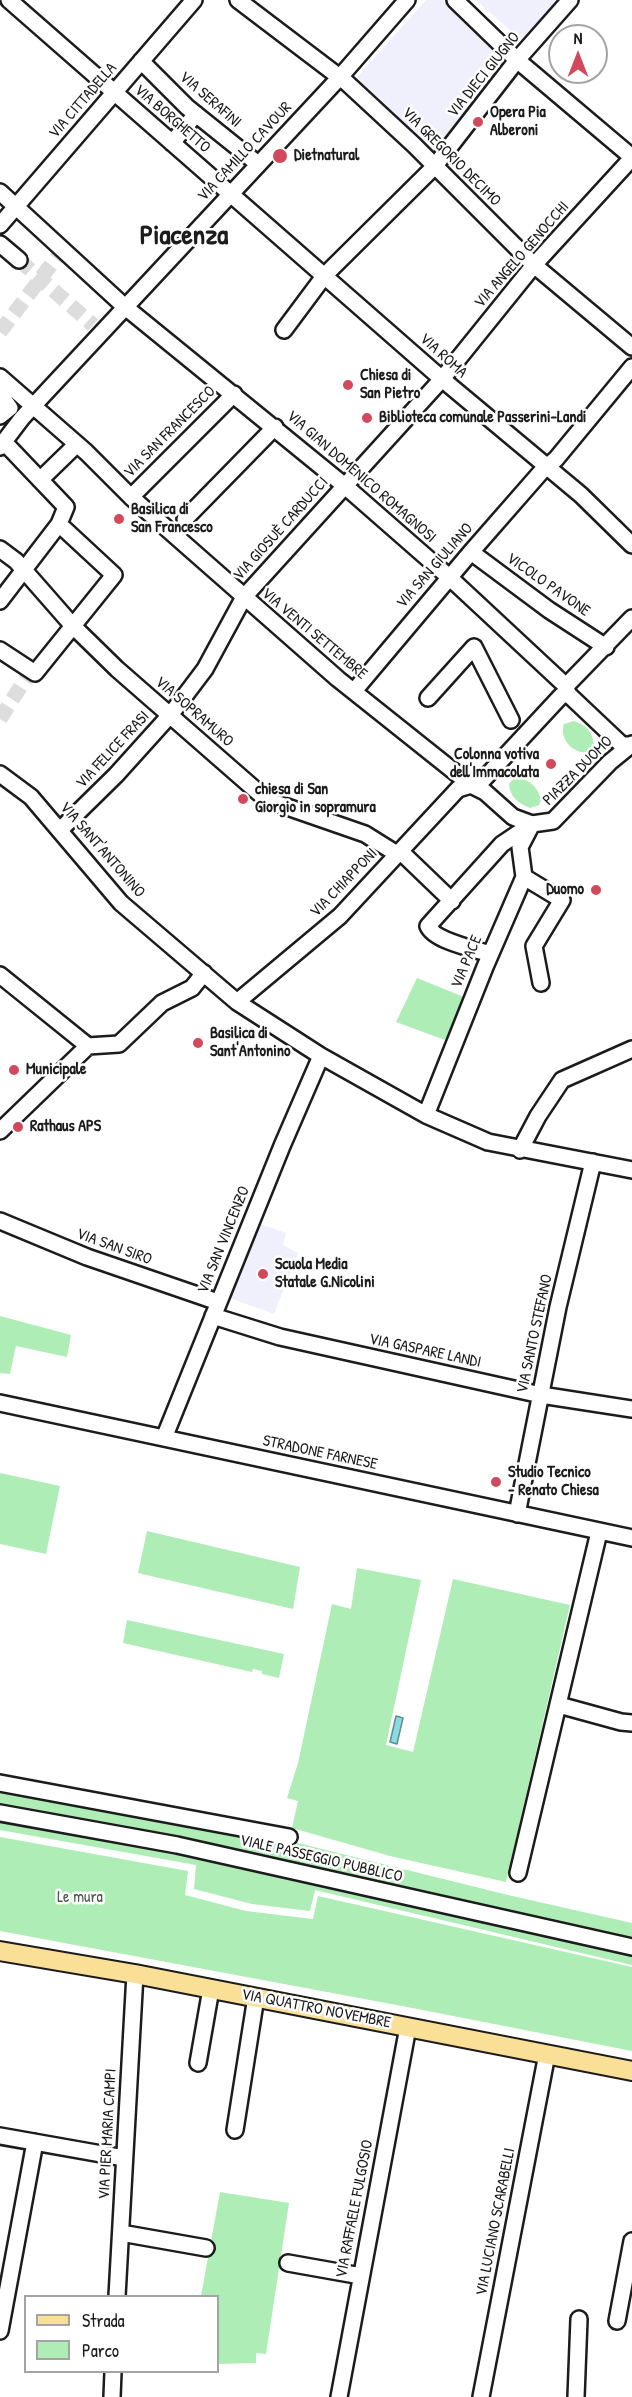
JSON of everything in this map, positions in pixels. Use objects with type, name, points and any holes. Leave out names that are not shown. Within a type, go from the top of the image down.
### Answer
[{"type":"main road","name":"VIA QUATTRO NOVEMBRE","points":[[0,1951],[135,1974],[632,2071]]},
{"type":"street","points":[[0,6],[7,0]]},
{"type":"street","name":"VIA BORGHETTO","points":[[7,0],[230,194]]},
{"type":"street","name":"VIA CITTADELLA","points":[[0,225],[194,0]]},
{"type":"street","name":"VIA GREGORIO DECIMO","points":[[238,0],[293,44],[340,77],[414,145],[534,265],[632,347]]},
{"type":"street","name":"VIA CAMILLO CAVOUR","points":[[2,444],[97,328],[124,306],[230,194],[340,77],[407,0]]},
{"type":"street","points":[[455,0],[517,60],[632,157]]},
{"type":"street","name":"VIA DIECI GIUGNO","points":[[284,330],[325,275],[434,167],[517,60],[570,0]]},
{"type":"street","name":"VIA SERAFINI","points":[[141,61],[196,114],[258,164]]},
{"type":"street","points":[[172,143],[196,114]]},
{"type":"street","name":"VIA ANGELO GENOCCHI","points":[[442,380],[534,265],[632,157]]},
{"type":"street","name":"VIA GIAN DOMENICO ROMAGNOSI","points":[[0,192],[60,254],[275,427],[449,577],[567,690]]},
{"type":"street","name":"VIA ROMA","points":[[230,194],[442,380],[581,495],[632,545]]},
{"type":"street","points":[[0,244],[20,260]]},
{"type":"street","name":"VIA SAN GIULIANO","points":[[357,686],[449,577],[556,459],[632,367]]},
{"type":"street","name":"VIA VENTI SETTEMBRE","points":[[0,377],[77,444],[130,497],[179,526],[244,597],[357,686],[471,785]]},
{"type":"street","name":"VIA GIOSUÈ CARDUCCI","points":[[244,597],[442,380]]},
{"type":"street","points":[[0,394],[9,408],[0,416]]},
{"type":"street","name":"VIA SAN FRANCESCO","points":[[130,497],[234,394]]},
{"type":"street","points":[[179,526],[275,427]]},
{"type":"street","points":[[0,601],[59,524],[66,507],[2,444]]},
{"type":"street","points":[[40,480],[77,444]]},
{"type":"street","points":[[0,650],[35,672],[114,575],[59,524]]},
{"type":"street","name":"VIA SOPRAMURO","points":[[0,549],[24,570],[73,626],[117,669],[267,800],[365,834],[399,852],[452,901]]},
{"type":"street","name":"VICOLO PAVONE","points":[[471,552],[549,610],[606,646]]},
{"type":"street","name":"VIA FELICE FRASI","points":[[60,830],[116,775],[171,714],[205,669],[244,597]]},
{"type":"street","points":[[471,785],[481,782],[517,729],[561,696],[632,618]]},
{"type":"street","points":[[428,698],[474,647],[517,729]]},
{"type":"street","name":"PIAZZA DUOMO","points":[[567,690],[622,745],[631,744]]},
{"type":"street","name":"PIAZZA DUOMO","points":[[471,785],[485,792],[513,817],[532,824],[553,821],[610,762],[631,744]]},
{"type":"street","name":"VIA SANT'ANTONINO","points":[[0,774],[31,797],[121,903],[237,1002],[321,1056],[426,1115],[488,1142],[632,1170]]},
{"type":"street","name":"VIA CHIAPPONI","points":[[237,1002],[340,916],[458,789],[471,785]]},
{"type":"street","points":[[532,824],[520,847],[524,877],[561,900],[534,946],[541,983]]},
{"type":"street","points":[[490,954],[453,942],[430,931],[428,926],[502,844],[532,824]]},
{"type":"street","name":"VIA PACE","points":[[426,1115],[490,954],[524,877]]},
{"type":"street","points":[[0,1131],[88,1047],[119,1044],[162,1003],[192,988],[204,973]]},
{"type":"street","points":[[0,975],[88,1047]]},
{"type":"street","points":[[520,1150],[538,1116],[562,1080],[632,1049]]},
{"type":"street","name":"VIA SAN VINCENZO","points":[[164,1438],[321,1056]]},
{"type":"street","name":"VIA SANTO STEFANO","points":[[517,1514],[558,1307],[593,1162]]},
{"type":"street","name":"VIA SAN SIRO","points":[[0,1221],[216,1309]]},
{"type":"street","name":"VIA GASPARE LANDI","points":[[216,1309],[280,1337],[541,1395],[632,1409]]},
{"type":"street","name":"STRADONE FARNESE","points":[[0,1403],[632,1539]]},
{"type":"street","points":[[518,1874],[599,1532]]},
{"type":"street","points":[[559,1706],[632,1723]]},
{"type":"street","points":[[0,1783],[289,1837]]},
{"type":"street","name":"VIALE PASSEGGIO PUBBLICO","points":[[0,1813],[177,1845],[632,1947]]},
{"type":"street","name":"VIA PIER MARIA CAMPI","points":[[117,2295],[135,1974]]},
{"type":"street","points":[[198,2063],[211,1989]]},
{"type":"street","points":[[235,2130],[256,1998]]},
{"type":"street","name":"VIA RAFFAELE FULGOSIO","points":[[339,2397],[408,2027]]},
{"type":"street","name":"VIA LUCIANO SCARABELLI","points":[[481,2397],[547,2054]]},
{"type":"street","points":[[0,2136],[124,2158]]},
{"type":"street","points":[[0,2331],[35,2142]]},
{"type":"street","points":[[121,2233],[206,2248]]},
{"type":"street","points":[[616,2321],[632,2241]]},
{"type":"street","points":[[288,2263],[361,2276]]},
{"type":"street","points":[[576,2397],[579,2319]]},
{"type":"street","points":[[112,2397],[113,2373]]},
{"type":"shaded area","points":[[426,0],[443,0],[511,62],[438,155],[353,82]]},
{"type":"shaded area","points":[[476,0],[559,0],[521,40]]},
{"type":"shaded area","name":"Scuola Media Statale G.Nicolini","points":[[257,1223],[286,1233],[283,1245],[298,1253],[274,1314],[227,1297]]},
{"type":"green space","points":[[574,721],[590,733],[594,745],[590,752],[578,751],[566,740],[564,724]]},
{"type":"green space","points":[[514,778],[524,779],[535,787],[540,795],[539,805],[530,808],[515,799],[509,784]]},
{"type":"green space","points":[[417,978],[464,997],[445,1040],[396,1022]]},
{"type":"green space","points":[[0,1316],[71,1335],[67,1357],[16,1346],[10,1374],[0,1373]]},
{"type":"green space","points":[[0,1473],[60,1486],[46,1554],[0,1544]]},
{"type":"green space","points":[[147,1531],[300,1567],[293,1609],[138,1573]]},
{"type":"green space","points":[[357,1568],[421,1580],[386,1745],[413,1752],[453,1579],[570,1605],[506,1882],[390,1856],[292,1828],[298,1801],[287,1798],[298,1763],[332,1604],[351,1609]]},
{"type":"green space","points":[[127,1620],[284,1654],[279,1678],[262,1674],[262,1671],[253,1669],[252,1672],[123,1643]]},
{"type":"green space","points":[[0,1788],[225,1825],[508,1895],[632,1923],[632,1965],[315,1890],[310,1911],[252,1904],[194,1889],[196,1865],[0,1830]]},
{"type":"green space","name":"Le mura","points":[[0,1837],[188,1871],[185,1895],[246,1911],[313,1919],[318,1896],[632,1967],[632,2051],[0,1931]]},
{"type":"green space","points":[[220,2192],[289,2203],[266,2354],[256,2353],[256,2363],[219,2364],[219,2295],[201,2295]]},
{"type":"water","points":[[396,1716],[403,1718],[397,1744],[390,1742]]},
{"type":"tunnel","points":[[0,332],[57,257]]},
{"type":"tunnel","points":[[19,260],[93,325]]},
{"type":"tunnel","points":[[0,719],[31,670]]},
{"type":"place","name":"Opera Pia Alberoni","points":[[478,122]]},
{"type":"place","name":"Dietnatural","points":[[280,156]]},
{"type":"place","name":"Chiesa di San Pietro","points":[[348,385]]},
{"type":"place","name":"Biblioteca comunale Passerini-Landi","points":[[367,418]]},
{"type":"place","name":"Basilica di San Francesco","points":[[119,519]]},
{"type":"place","name":"Colonna votiva dell'Immacolata","points":[[551,764]]},
{"type":"place","name":"chiesa di San Giorgio in sopramura","points":[[243,799]]},
{"type":"place","name":"Duomo","points":[[596,890]]},
{"type":"place","name":"Basilica di Sant'Antonino","points":[[198,1043]]},
{"type":"place","name":"Municipale","points":[[14,1070]]},
{"type":"place","name":"Rathaus APS","points":[[18,1127]]},
{"type":"place","name":"Scuola Media Statale G.Nicolini","points":[[263,1274]]},
{"type":"place","name":"Studio Tecnico - Renato Chiesa","points":[[496,1482]]},
{"type":"district","name":"Piacenza","points":[[184,237]]}]
